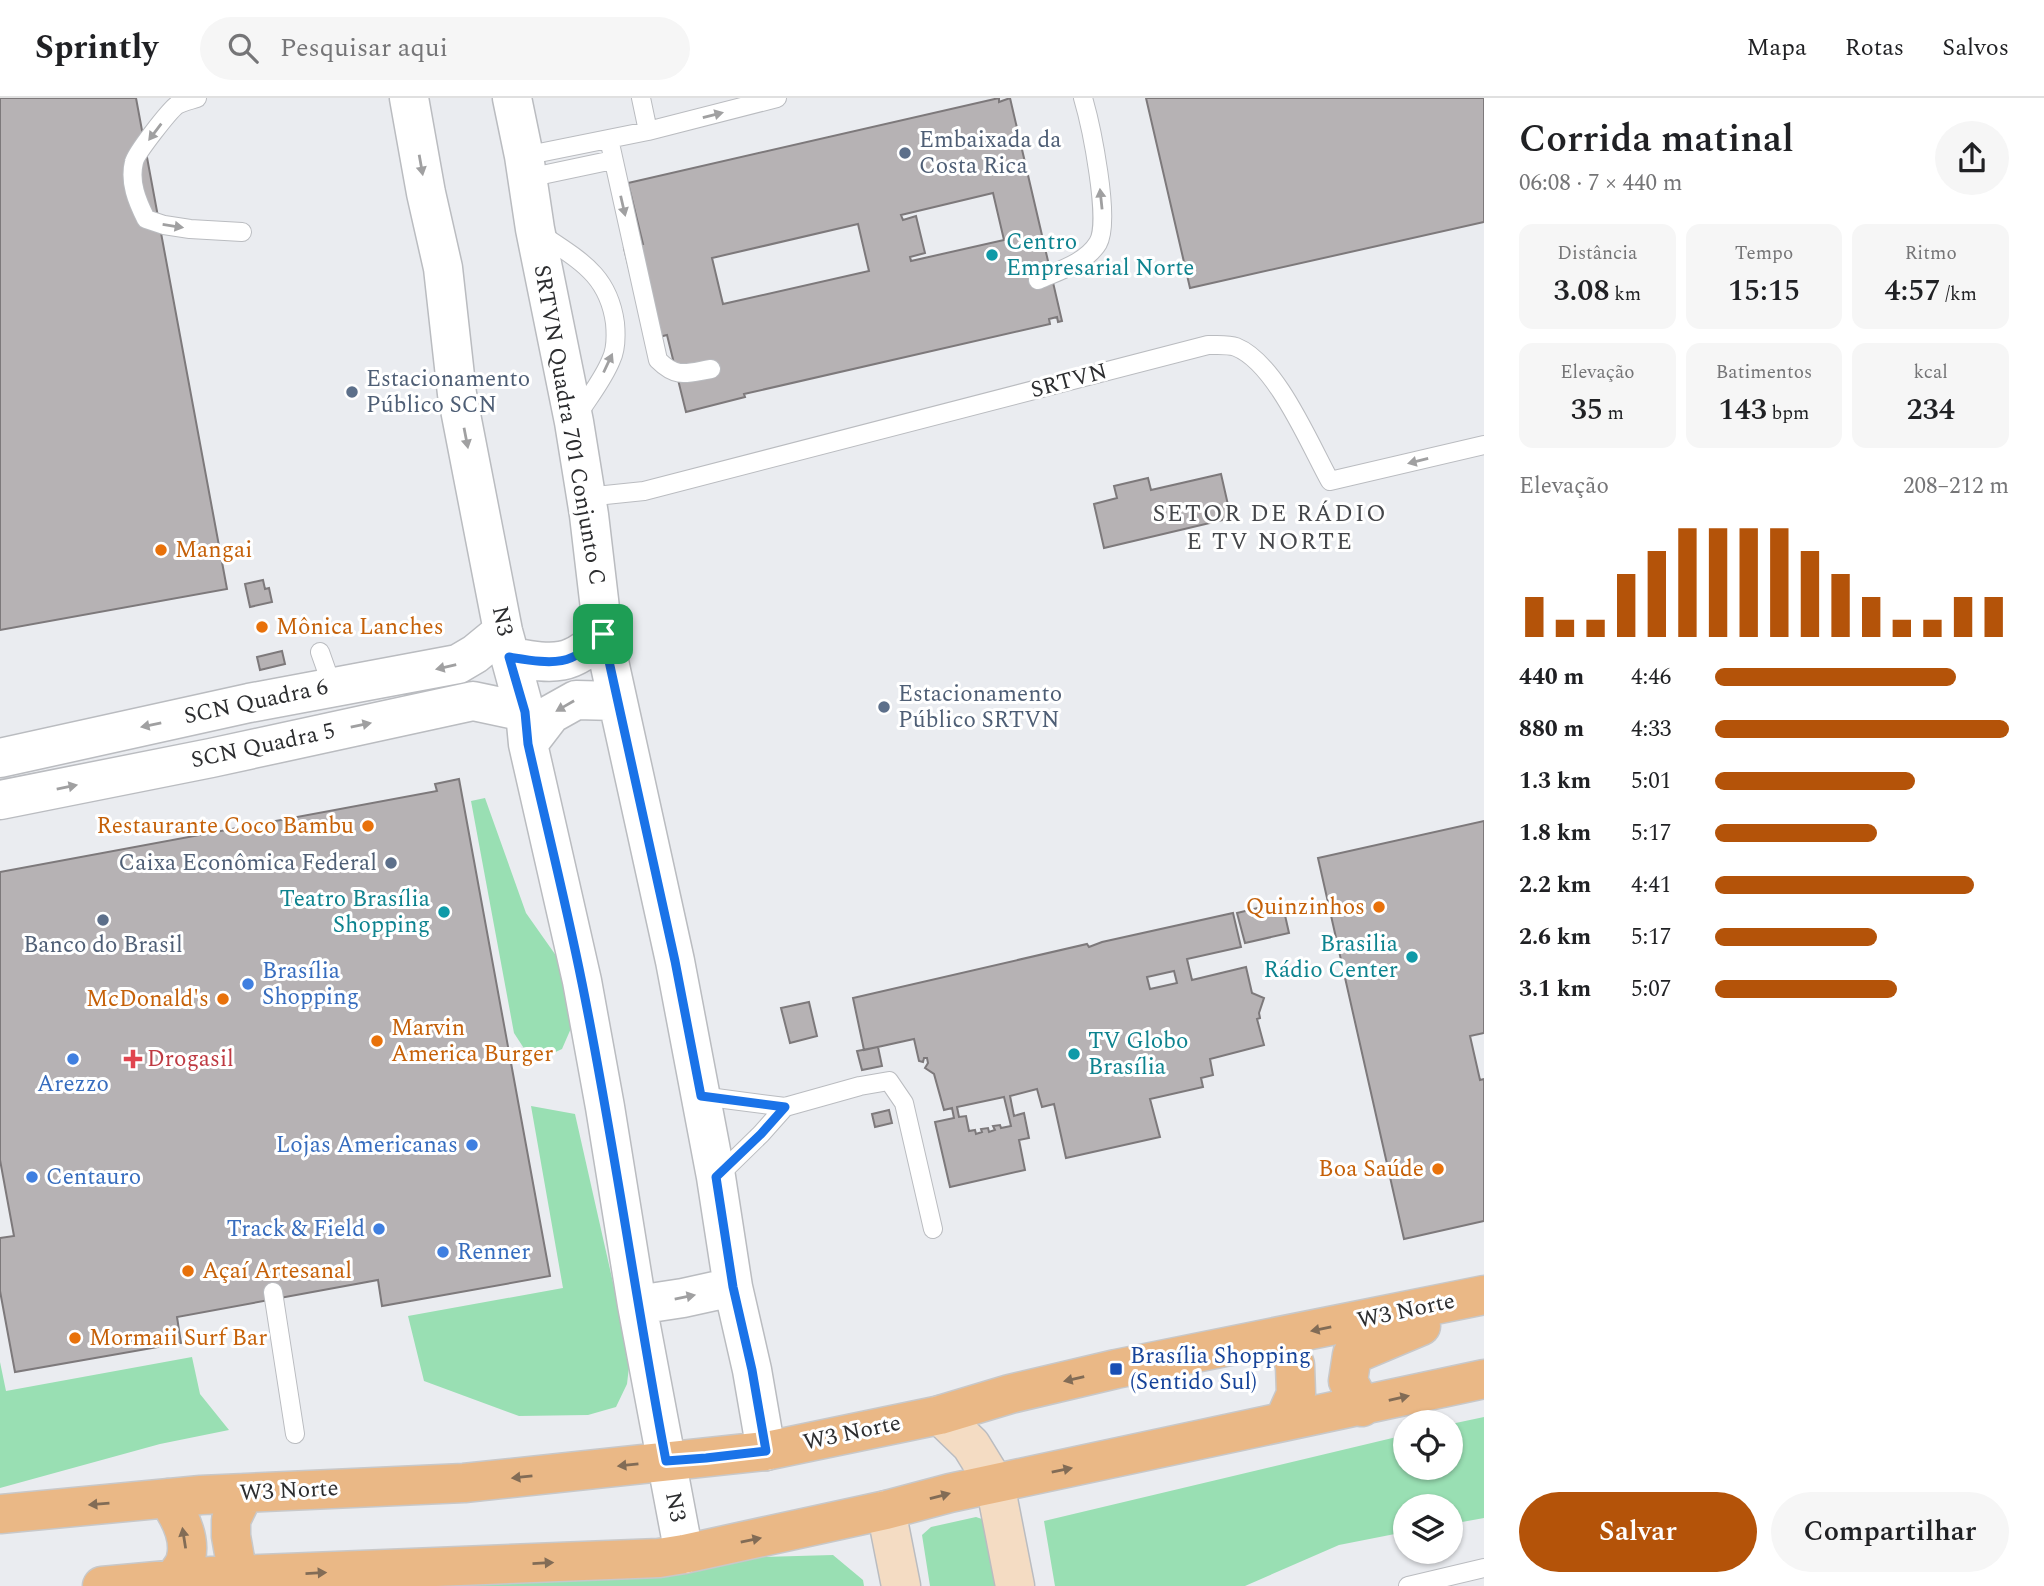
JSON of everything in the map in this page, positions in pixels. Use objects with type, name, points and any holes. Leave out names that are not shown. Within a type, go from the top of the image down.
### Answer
[{"type":"main road","name":"W3 Norte","points":[[0,1514],[167,1498],[464,1483],[766,1451],[940,1415],[1010,1394],[1116,1369],[1484,1297]]},
{"type":"main road","points":[[1362,1407],[1348,1381],[1352,1355],[1484,1297]]},
{"type":"main road","points":[[1284,1336],[1294,1365],[1296,1394],[1284,1420]]},
{"type":"main road","points":[[102,1586],[174,1579],[684,1555],[950,1493],[1484,1379]]},
{"type":"main road","points":[[940,1415],[971,1445],[995,1484],[1015,1586]]},
{"type":"main road","points":[[238,1576],[231,1520],[244,1493]]},
{"type":"main road","points":[[167,1498],[186,1535],[186,1559],[174,1579]]},
{"type":"main road","points":[[886,1510],[901,1586]]},
{"type":"street","name":"N3","points":[[409,98],[443,268],[457,394],[506,644],[582,981],[606,1107],[637,1305],[684,1555]]},
{"type":"street","name":"SRTVN Quadra 701 Conjunto C","points":[[512,98],[574,422],[603,634],[675,961],[716,1177],[733,1287],[752,1370],[766,1451]]},
{"type":"street","points":[[506,644],[544,663],[565,661],[589,649],[603,634]]},
{"type":"street","name":"SCN Quadra 6","points":[[0,758],[249,703],[326,669],[458,664],[475,654],[506,644]]},
{"type":"street","points":[[526,728],[576,700],[617,701]]},
{"type":"street","name":"SCN Quadra 5","points":[[0,800],[211,758],[473,701],[526,728]]},
{"type":"street","points":[[637,1305],[733,1287]]},
{"type":"lane","points":[[197,98],[177,106],[134,159],[132,181],[137,201],[146,219],[164,225],[242,232]]},
{"type":"lane","points":[[641,98],[648,131]]},
{"type":"lane","points":[[525,166],[609,139],[777,98]]},
{"type":"lane","points":[[1038,280],[1081,261],[1097,245],[1102,233],[1102,203],[1083,98]]},
{"type":"lane","points":[[609,139],[658,360],[668,370],[679,374],[711,369]]},
{"type":"lane","points":[[525,166],[542,175],[613,160]]},
{"type":"lane","points":[[535,229],[596,275],[605,288],[613,309],[616,331],[612,358],[574,422]]},
{"type":"lane","name":"SRTVN","points":[[586,497],[644,491],[1209,345],[1234,346],[1255,358],[1276,382],[1330,481],[1484,445]]},
{"type":"lane","points":[[701,1096],[785,1107],[860,1086],[889,1081],[904,1103],[933,1229]]},
{"type":"lane","points":[[716,1177],[785,1107]]},
{"type":"lane","points":[[273,1292],[295,1434]]},
{"type":"lane","points":[[1409,1586],[1484,1568]]},
{"type":"green space","points":[[485,798],[526,913],[557,957],[572,1026],[562,1049],[535,1059],[525,1050],[514,1033],[471,801]]},
{"type":"green space","points":[[531,1106],[575,1114],[630,1358],[627,1384],[616,1407],[588,1415],[519,1416],[424,1381],[408,1316],[563,1288]]},
{"type":"green space","points":[[192,1357],[200,1394],[229,1430],[160,1444],[0,1488],[0,1362],[6,1391]]},
{"type":"green space","points":[[1484,1417],[1484,1518],[1463,1522],[1463,1494],[1393,1494],[1393,1534],[1339,1545],[1245,1586],[1055,1586],[1044,1521],[1393,1438],[1393,1480],[1463,1480],[1463,1421]]},
{"type":"green space","points":[[976,1517],[985,1520],[998,1586],[930,1586],[922,1535],[931,1527]]},
{"type":"green space","points":[[833,1555],[863,1580],[864,1586],[330,1586],[758,1557]]},
{"type":"building","points":[[0,98],[136,98],[227,589],[0,630]]},
{"type":"building","name":"Centro Empresarial Norte","points":[[999,98],[999,102],[1010,98],[1062,321],[1058,322],[1057,317],[1049,319],[1050,324],[744,394],[745,397],[686,412],[667,335],[647,340],[624,248],[643,244],[628,183]],"holes":[[[993,193],[1004,240],[911,261],[910,257],[925,253],[916,216],[903,220],[901,215]],[[858,224],[869,271],[723,304],[712,258]]]},
{"type":"building","points":[[1146,98],[1484,98],[1484,222],[1190,288]]},
{"type":"building","points":[[1221,474],[1231,518],[1104,548],[1094,504],[1117,498],[1114,486],[1148,478],[1151,490]]},
{"type":"building","points":[[263,580],[265,589],[269,588],[272,602],[250,607],[245,584]]},
{"type":"building","points":[[282,651],[285,664],[260,670],[257,657]]},
{"type":"building","name":"Brasília Shopping","points":[[459,779],[550,1276],[382,1306],[378,1280],[177,1317],[181,1343],[15,1372],[0,1291],[0,1238],[14,1236],[0,1160],[0,872],[437,791],[435,784]]},
{"type":"building","name":"Brasilia Rádio Center","points":[[1484,821],[1484,1033],[1470,1036],[1480,1080],[1484,1079],[1484,1221],[1404,1239],[1318,858]]},
{"type":"building","points":[[1282,902],[1289,933],[1245,943],[1237,913]]},
{"type":"building","name":"TV Globo Brasília","points":[[1233,913],[1241,947],[1187,959],[1192,980],[1246,967],[1252,993],[1264,998],[1260,1018],[1257,1019],[1264,1045],[1210,1059],[1213,1075],[1201,1078],[1203,1087],[1150,1099],[1160,1137],[1066,1158],[1054,1104],[1042,1107],[1037,1089],[1010,1096],[1014,1116],[1024,1113],[1029,1138],[1019,1140],[1025,1170],[950,1187],[935,1122],[954,1118],[952,1108],[944,1110],[934,1074],[925,1068],[927,1058],[924,1058],[923,1062],[919,1061],[914,1039],[864,1050],[853,998]],"holes":[[[1174,971],[1177,983],[1150,989],[1147,977]],[[1004,1097],[1011,1126],[993,1126],[995,1130],[989,1132],[988,1128],[981,1129],[982,1132],[976,1134],[975,1130],[969,1131],[966,1116],[959,1117],[957,1107]]]},
{"type":"building","points":[[809,1002],[817,1036],[790,1043],[781,1008]]},
{"type":"building","points":[[878,1047],[882,1066],[862,1070],[857,1051]]},
{"type":"building","points":[[889,1110],[892,1123],[875,1127],[872,1114]]},
{"type":"place","name":"Embaixada da Costa Rica","points":[[905,153]]},
{"type":"place","name":"Centro Empresarial Norte","points":[[992,255]]},
{"type":"place","name":"Estacionamento Público SCN","points":[[352,392]]},
{"type":"place","name":"Mangai","points":[[161,550]]},
{"type":"place","name":"Mônica Lanches","points":[[262,627]]},
{"type":"place","name":"Estacionamento Público SRTVN","points":[[884,707]]},
{"type":"place","name":"Restaurante Coco Bambu","points":[[368,826]]},
{"type":"place","name":"Caixa Econômica Federal","points":[[391,863]]},
{"type":"place","name":"Quinzinhos","points":[[1379,907]]},
{"type":"place","name":"Teatro Brasília Shopping","points":[[444,912]]},
{"type":"place","name":"Banco do Brasil","points":[[103,920]]},
{"type":"place","name":"Brasilia Rádio Center","points":[[1412,957]]},
{"type":"place","name":"Brasília Shopping","points":[[248,984]]},
{"type":"place","name":"McDonald's","points":[[223,999]]},
{"type":"place","name":"Marvin America Burger","points":[[377,1041]]},
{"type":"place","name":"TV Globo Brasília","points":[[1074,1054]]},
{"type":"place","name":"Arezzo","points":[[73,1059]]},
{"type":"place","name":"Drogasil","points":[[133,1059]]},
{"type":"place","name":"Lojas Americanas","points":[[472,1145]]},
{"type":"place","name":"Boa Saúde","points":[[1438,1169]]},
{"type":"place","name":"Centauro","points":[[32,1177]]},
{"type":"place","name":"Track & Field","points":[[379,1229]]},
{"type":"place","name":"Renner","points":[[443,1252]]},
{"type":"place","name":"Açaí Artesanal","points":[[188,1271]]},
{"type":"place","name":"Mormaii Surf Bar","points":[[75,1338]]},
{"type":"place","name":"Brasília Shopping (Sentido Sul)","points":[[1116,1369]]},
{"type":"district","name":"SETOR DE RÁDIO E TV NORTE","points":[[1270,528]]},
{"type":"route","points":[[603,634],[675,961],[701,1096],[785,1107],[716,1177],[733,1287],[752,1370],[766,1451],[666,1461],[582,981],[528,744],[525,712],[509,657],[544,663],[565,661],[589,649],[603,634]]}]
